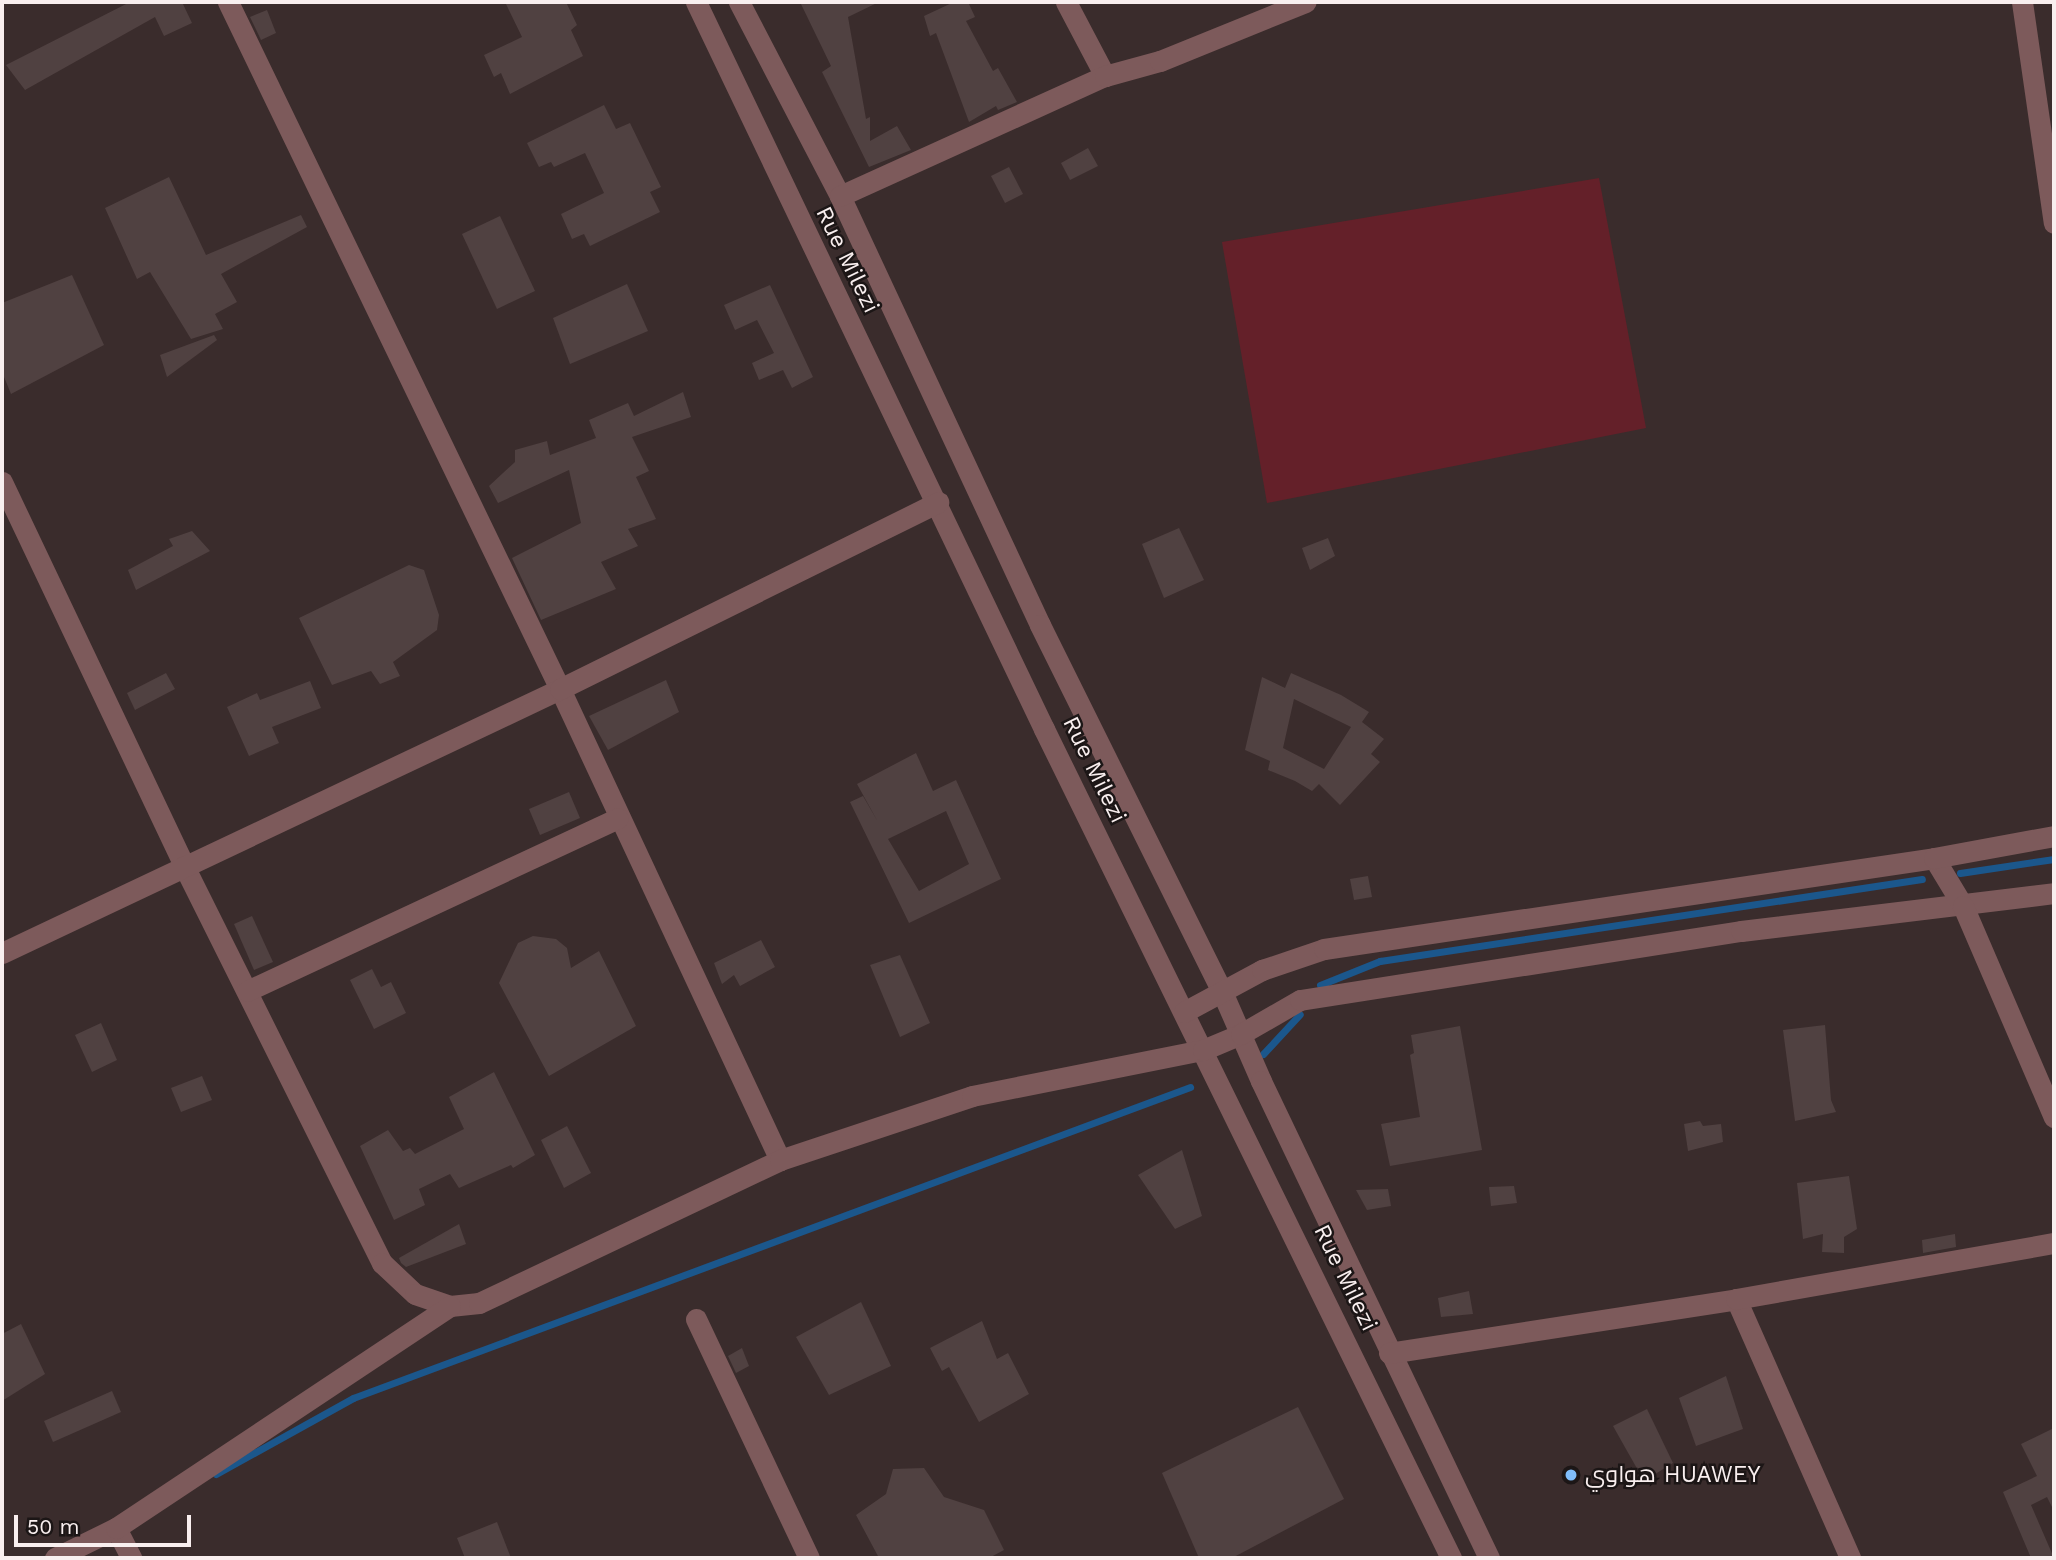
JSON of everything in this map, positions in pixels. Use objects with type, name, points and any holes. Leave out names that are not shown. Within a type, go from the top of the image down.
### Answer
[{"type":"street","points":[[228,2],[560,689],[780,1160]]},
{"type":"street","name":"Rue Milezi","points":[[696,2],[838,302],[938,502],[1044,729],[1451,1558]]},
{"type":"street","name":"Rue Milezi","points":[[738,2],[840,196],[1040,625],[1223,994],[1389,1353],[1489,1558]]},
{"type":"street","points":[[1066,2],[1105,76]]},
{"type":"street","points":[[840,196],[1105,76],[1160,61],[1305,2]]},
{"type":"street","points":[[2022,2],[2054,223]]},
{"type":"street","points":[[2,482],[184,866],[382,1263],[415,1293],[450,1306],[478,1303],[780,1160],[972,1096],[1203,1051],[1241,1034],[1300,1000],[1741,931],[2054,893]]},
{"type":"street","points":[[2,953],[560,689],[938,502]]},
{"type":"street","points":[[247,991],[618,818]]},
{"type":"street","points":[[1184,1012],[1223,994],[1262,970],[1324,949],[1934,858],[2054,836]]},
{"type":"street","points":[[1934,858],[1963,906],[2054,1117]]},
{"type":"street","points":[[1389,1353],[1736,1299],[2054,1243]]},
{"type":"street","points":[[1736,1299],[1850,1558]]},
{"type":"street","points":[[55,1558],[116,1528],[450,1306]]},
{"type":"street","points":[[696,1319],[809,1558]]},
{"type":"street","points":[[116,1528],[131,1558]]},
{"type":"shaded area","points":[[1599,178],[1646,428],[1267,503],[1222,242]]},
{"type":"building","points":[[130,2],[182,2],[192,23],[164,36],[155,17],[25,90],[6,65]]},
{"type":"building","points":[[505,2],[566,2],[577,25],[571,30],[583,56],[510,94],[501,73],[494,77],[484,55],[522,37]]},
{"type":"building","points":[[800,2],[879,2],[848,17],[866,119],[870,117],[870,141],[897,126],[911,150],[869,167],[822,72],[831,66]]},
{"type":"building","points":[[954,2],[968,2],[975,17],[966,21],[993,71],[998,68],[1017,102],[998,110],[996,106],[969,122],[936,33],[930,36],[924,16]]},
{"type":"building","points":[[267,10],[276,33],[261,40],[250,17]]},
{"type":"building","points":[[604,105],[616,129],[630,123],[661,187],[650,192],[660,212],[590,246],[584,234],[572,239],[561,214],[604,193],[585,153],[554,167],[551,162],[539,167],[527,143]]},
{"type":"building","points":[[1088,148],[1098,166],[1070,180],[1061,163]]},
{"type":"building","points":[[1009,167],[1023,194],[1005,203],[991,176]]},
{"type":"building","points":[[169,177],[206,255],[301,215],[307,227],[221,274],[237,302],[215,314],[223,329],[191,339],[150,272],[137,279],[105,208]]},
{"type":"building","points":[[500,216],[535,291],[497,309],[462,234]]},
{"type":"building","points":[[72,275],[104,345],[11,394],[2,372],[2,303]]},
{"type":"building","points":[[627,284],[648,331],[570,364],[553,318]]},
{"type":"building","points":[[770,285],[813,377],[792,388],[783,370],[759,380],[752,363],[774,353],[757,320],[735,330],[724,305]]},
{"type":"building","points":[[214,335],[217,340],[167,377],[160,355]]},
{"type":"building","points":[[683,392],[691,417],[632,437],[649,471],[636,477],[656,519],[628,529],[638,546],[601,562],[616,589],[541,620],[512,558],[581,523],[569,470],[498,503],[489,486],[515,462],[515,450],[547,441],[550,455],[596,438],[589,420],[628,403],[634,416]]},
{"type":"building","points":[[1179,528],[1204,580],[1164,598],[1142,544]]},
{"type":"building","points":[[192,531],[210,551],[136,590],[128,570],[173,546],[169,539]]},
{"type":"building","points":[[1328,538],[1335,556],[1310,570],[1302,548]]},
{"type":"building","points":[[409,565],[424,570],[439,615],[437,630],[393,662],[400,676],[380,684],[371,671],[332,685],[299,618]]},
{"type":"building","points":[[166,673],[175,689],[135,710],[127,693]]},
{"type":"building","points":[[1291,673],[1341,695],[1369,712],[1362,722],[1384,739],[1371,754],[1380,762],[1340,805],[1319,784],[1312,791],[1268,770],[1270,761],[1245,750],[1262,677],[1285,688]],"holes":[[[1294,699],[1351,727],[1324,769],[1283,748]]]},
{"type":"building","points":[[666,680],[679,712],[608,750],[589,716]]},
{"type":"building","points":[[310,681],[321,708],[272,727],[279,743],[249,756],[227,707],[257,693],[260,700]]},
{"type":"building","points":[[916,753],[933,791],[956,780],[1001,879],[909,923],[850,802],[863,796],[878,822],[857,784]],"holes":[[[946,811],[969,864],[919,891],[888,839]]]},
{"type":"building","points":[[569,792],[580,818],[540,835],[529,809]]},
{"type":"building","points":[[1368,876],[1372,897],[1354,900],[1350,879]]},
{"type":"building","points":[[252,916],[273,962],[254,970],[234,924]]},
{"type":"building","points":[[533,936],[556,939],[567,948],[571,968],[599,951],[636,1026],[549,1076],[499,983],[518,943]]},
{"type":"building","points":[[761,940],[775,967],[740,986],[734,975],[722,984],[714,963]]},
{"type":"building","points":[[900,955],[930,1023],[900,1037],[870,965]]},
{"type":"building","points":[[372,969],[381,987],[391,982],[406,1013],[374,1029],[350,980]]},
{"type":"building","points":[[101,1023],[117,1060],[92,1072],[75,1035]]},
{"type":"building","points":[[1825,1025],[1831,1100],[1836,1112],[1795,1121],[1783,1030]]},
{"type":"building","points":[[1460,1026],[1482,1150],[1390,1166],[1381,1124],[1420,1117],[1410,1055],[1414,1053],[1411,1035]]},
{"type":"building","points":[[494,1072],[535,1155],[513,1168],[511,1165],[459,1188],[450,1174],[419,1189],[425,1205],[394,1220],[360,1146],[388,1130],[403,1151],[410,1148],[415,1154],[464,1129],[449,1097]]},
{"type":"building","points":[[202,1076],[212,1100],[181,1112],[171,1088]]},
{"type":"building","points":[[1700,1121],[1703,1126],[1721,1124],[1723,1142],[1688,1151],[1684,1124]]},
{"type":"building","points":[[567,1126],[591,1173],[564,1188],[541,1140]]},
{"type":"building","points":[[1182,1150],[1202,1216],[1175,1229],[1138,1175]]},
{"type":"building","points":[[1849,1176],[1857,1229],[1844,1237],[1844,1253],[1822,1252],[1823,1234],[1803,1239],[1797,1183]]},
{"type":"building","points":[[1514,1186],[1517,1203],[1491,1206],[1489,1187]]},
{"type":"building","points":[[1388,1189],[1391,1206],[1367,1210],[1356,1190]]},
{"type":"building","points":[[459,1224],[466,1244],[406,1267],[401,1263],[399,1258]]},
{"type":"building","points":[[1955,1234],[1956,1247],[1923,1253],[1922,1240]]},
{"type":"building","points":[[1469,1291],[1473,1314],[1441,1317],[1438,1298]]},
{"type":"building","points":[[861,1302],[891,1366],[829,1395],[796,1337]]},
{"type":"building","points":[[982,1321],[997,1359],[1008,1353],[1029,1394],[979,1422],[949,1367],[942,1371],[930,1348]]},
{"type":"building","points":[[21,1324],[45,1374],[2,1401],[2,1334]]},
{"type":"building","points":[[742,1348],[749,1366],[736,1373],[728,1356]]},
{"type":"building","points":[[1726,1376],[1743,1429],[1696,1446],[1679,1398]]},
{"type":"building","points":[[112,1391],[121,1412],[53,1442],[44,1421]]},
{"type":"building","points":[[1298,1407],[1344,1499],[1232,1558],[1199,1558],[1162,1473]]},
{"type":"building","points":[[1647,1409],[1673,1463],[1644,1481],[1613,1426]]},
{"type":"building","points":[[2054,1428],[2054,1511],[2047,1497],[2031,1505],[2054,1558],[2031,1558],[2003,1492],[2037,1476],[2021,1444]]},
{"type":"building","points":[[924,1468],[944,1497],[984,1510],[1004,1550],[989,1558],[879,1558],[856,1515],[886,1494],[893,1469]]},
{"type":"building","points":[[497,1522],[511,1558],[465,1558],[457,1538]]},
{"type":"waterway","points":[[1960,873],[2054,859]]},
{"type":"waterway","points":[[1320,985],[1380,961],[1922,879]]},
{"type":"waterway","points":[[1263,1054],[1300,1014]]},
{"type":"waterway","points":[[216,1474],[353,1398],[1190,1087]]},
{"type":"place","name":"هواوي HUAWEY","points":[[1571,1475]]}]
